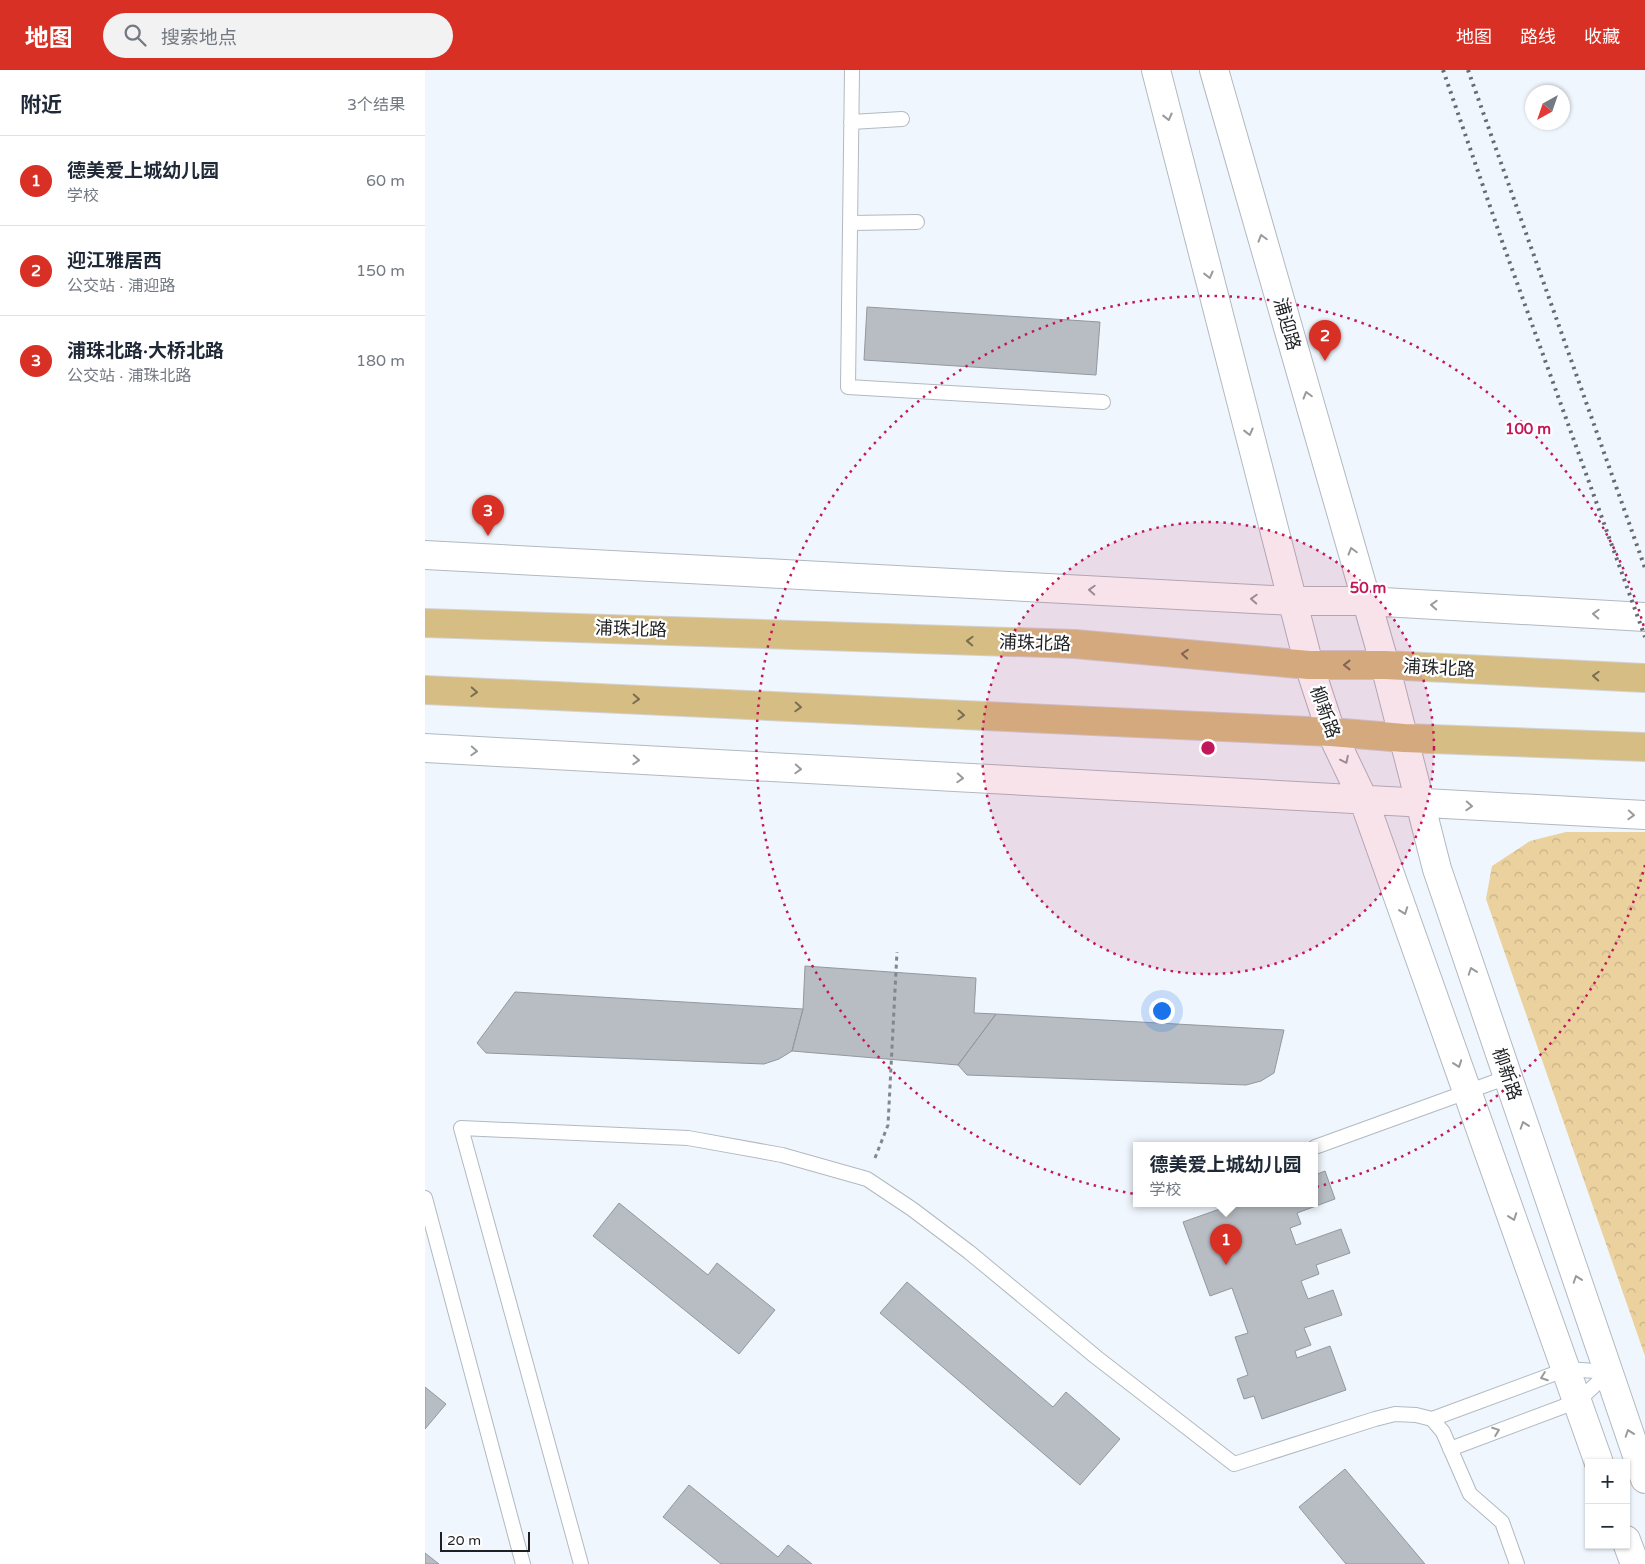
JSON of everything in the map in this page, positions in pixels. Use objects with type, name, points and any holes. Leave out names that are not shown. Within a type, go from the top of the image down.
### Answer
[{"type":"main road","name":"浦珠北路","points":[[425,623],[1075,644],[1309,665],[1385,665],[1645,678]]},
{"type":"main road","points":[[425,690],[1645,748]]},
{"type":"street","points":[[1156,70],[1309,665]]},
{"type":"street","name":"浦迎路","points":[[1214,70],[1385,665]]},
{"type":"street","points":[[425,555],[1292,601],[1366,601],[1645,617]]},
{"type":"street","name":"柳新路","points":[[1309,665],[1331,732],[1365,801],[1598,1459]]},
{"type":"street","name":"柳新路","points":[[1385,665],[1437,869],[1645,1479]]},
{"type":"street","points":[[425,748],[1645,815]]},
{"type":"street","points":[[1629,1549],[1635,1564]]},
{"type":"lane","points":[[852,70],[848,387],[1103,402]]},
{"type":"lane","points":[[851,122],[902,119]]},
{"type":"lane","points":[[850,223],[917,222]]},
{"type":"lane","points":[[1318,1145],[1508,1077]]},
{"type":"lane","points":[[581,1564],[461,1128],[688,1138],[782,1155],[867,1179],[912,1209],[969,1252],[1096,1357],[1234,1464],[1375,1418],[1395,1414],[1417,1415],[1432,1419],[1443,1432],[1470,1494],[1502,1522],[1517,1564]]},
{"type":"lane","points":[[425,1198],[523,1564]]},
{"type":"lane","points":[[1432,1419],[1567,1369],[1609,1372]]},
{"type":"lane","points":[[1450,1449],[1578,1401],[1609,1372]]},
{"type":"path","points":[[867,1179],[888,1125],[897,952]]},
{"type":"green space","points":[[1566,832],[1645,832],[1645,1356],[1486,899],[1492,866],[1530,841]]},
{"type":"building","points":[[867,307],[1100,322],[1096,375],[864,360]]},
{"type":"building","points":[[805,966],[976,978],[974,1013],[996,1014],[958,1065],[792,1051],[803,1009]]},
{"type":"building","points":[[515,992],[803,1009],[792,1051],[779,1059],[764,1064],[486,1053],[477,1043]]},
{"type":"building","points":[[996,1014],[1284,1030],[1274,1073],[1261,1081],[1246,1085],[967,1075],[958,1065]]},
{"type":"building","points":[[1325,1171],[1335,1199],[1318,1205],[1318,1174]]},
{"type":"building","points":[[619,1203],[708,1275],[717,1263],[775,1310],[739,1354],[593,1236]]},
{"type":"building","points":[[1226,1207],[1313,1207],[1297,1213],[1301,1224],[1290,1228],[1296,1245],[1341,1229],[1350,1253],[1316,1265],[1319,1274],[1301,1281],[1308,1299],[1333,1290],[1342,1315],[1304,1328],[1311,1345],[1295,1351],[1297,1358],[1330,1346],[1346,1390],[1262,1419],[1254,1396],[1244,1399],[1237,1379],[1248,1375],[1235,1337],[1248,1333],[1232,1288],[1210,1296],[1183,1222]]},
{"type":"building","points":[[907,1282],[1053,1407],[1066,1392],[1120,1439],[1080,1485],[880,1313]]},
{"type":"building","points":[[425,1387],[446,1404],[425,1429]]},
{"type":"building","points":[[1345,1469],[1425,1564],[1346,1564],[1299,1507]]},
{"type":"building","points":[[689,1485],[778,1557],[788,1545],[812,1564],[721,1564],[663,1517]]},
{"type":"building","points":[[425,1553],[439,1564],[425,1564]]},
{"type":"railway","points":[[1443,70],[1503,244],[1645,637]]},
{"type":"railway","points":[[1468,70],[1645,568]]},
{"type":"place","name":"迎江雅居西","points":[[1325,361]]},
{"type":"place","name":"浦珠北路·大桥北路","points":[[488,536]]},
{"type":"place","name":"德美爱上城幼儿园","points":[[1226,1265]]}]
